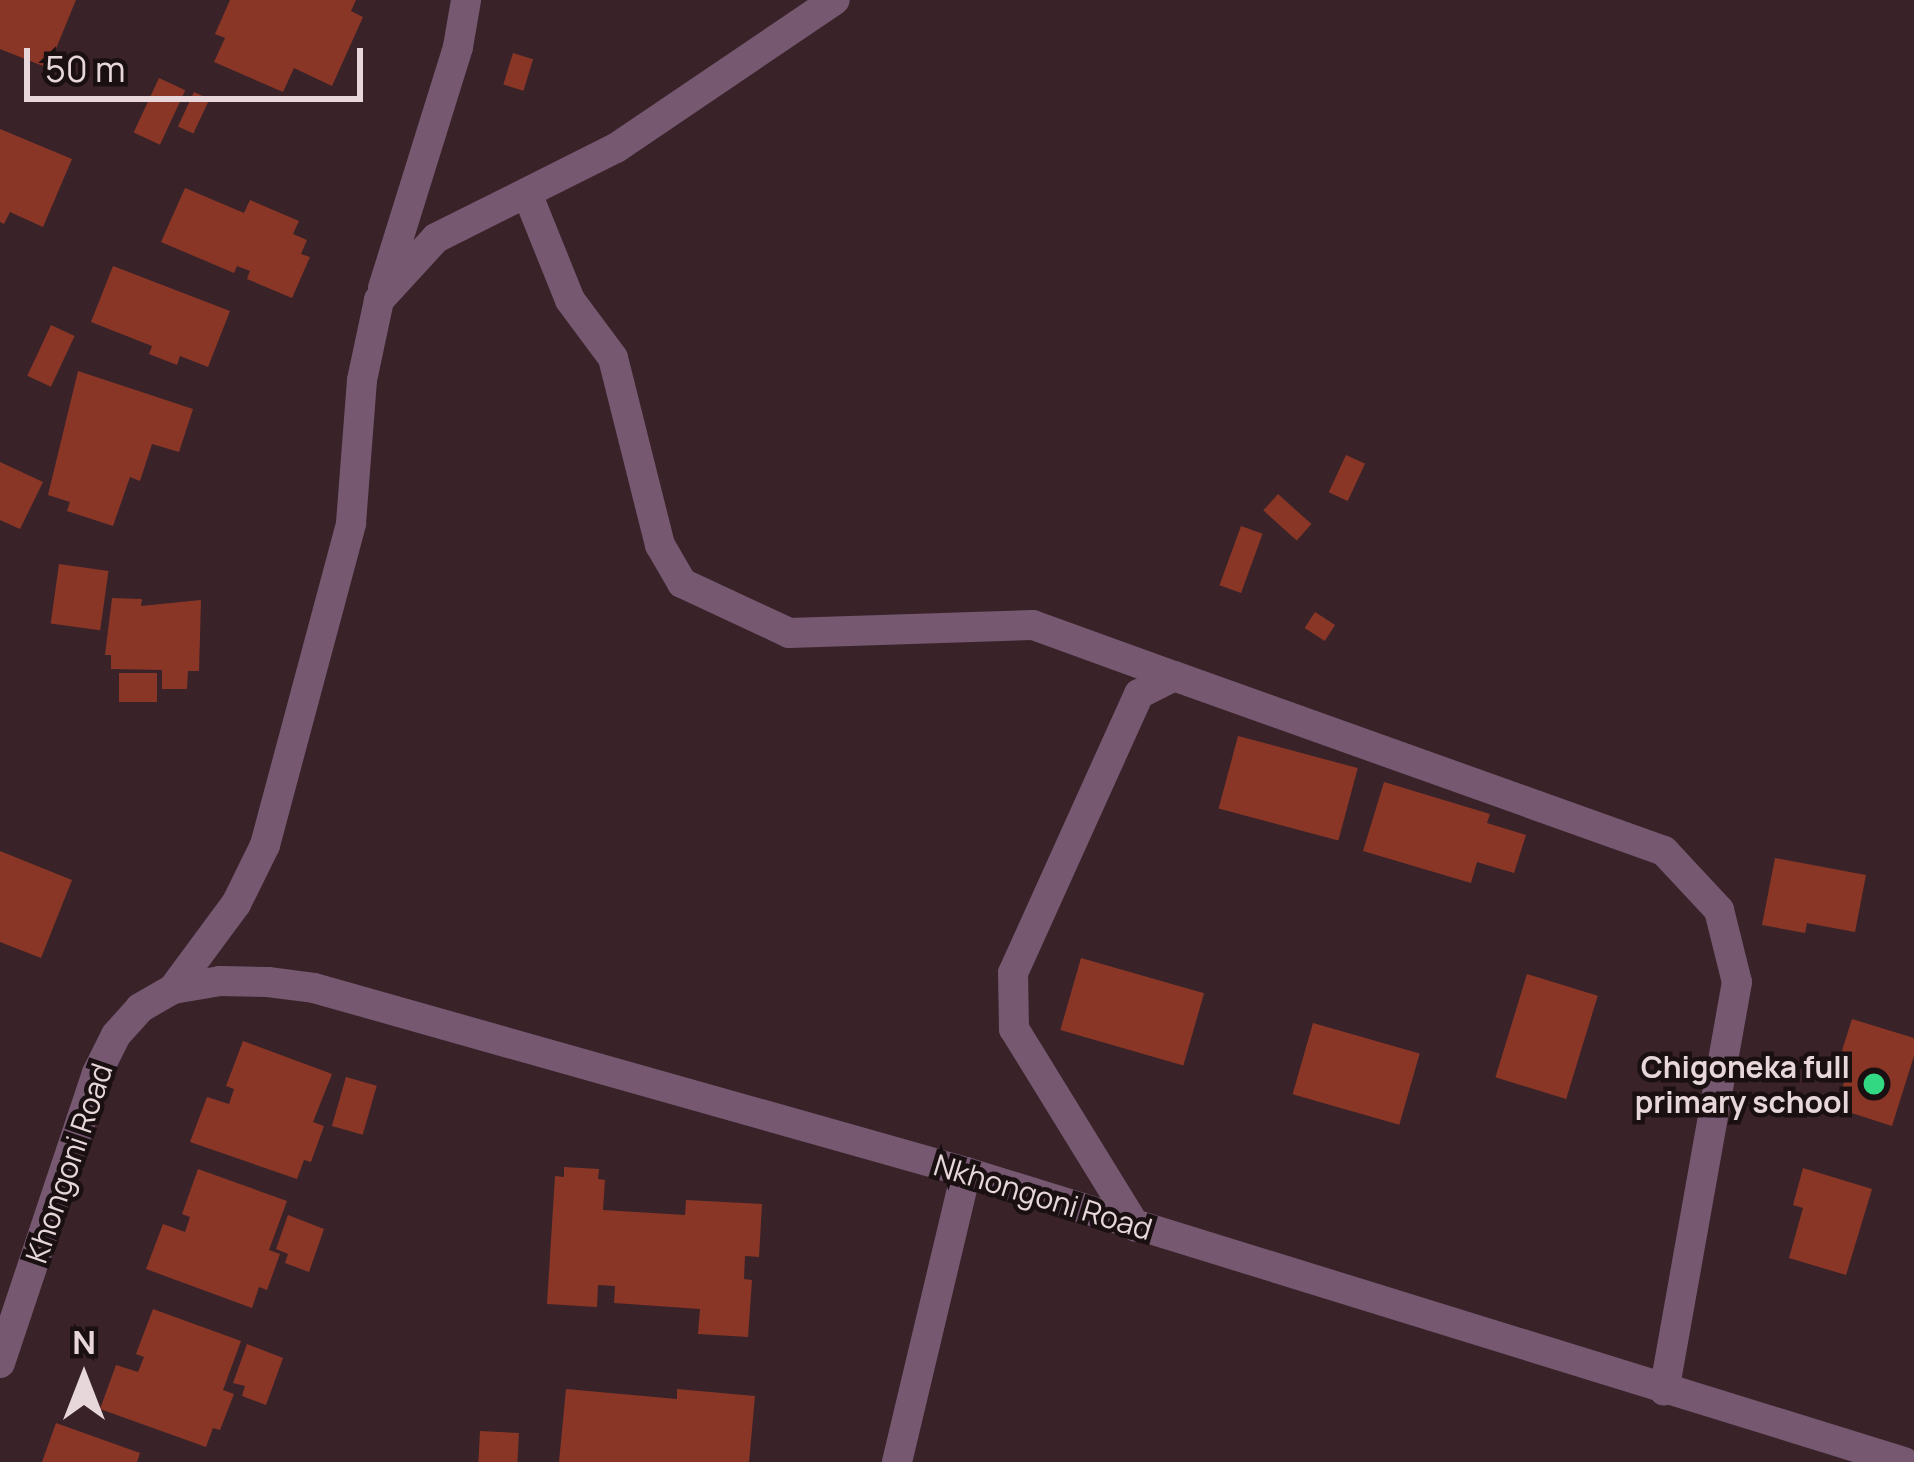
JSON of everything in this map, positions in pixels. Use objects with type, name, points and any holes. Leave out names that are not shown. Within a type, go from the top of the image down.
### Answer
[{"type":"street","points":[[173,989],[236,904],[265,845],[351,523],[362,380],[379,300],[458,47],[466,0]]},
{"type":"street","points":[[379,300],[436,238],[616,148],[835,0]]},
{"type":"street","points":[[527,193],[570,300],[613,358],[660,545],[682,584],[789,633],[1033,626],[1664,851],[1719,910],[1737,982],[1664,1391]]},
{"type":"street","points":[[1136,1227],[1014,1029],[1012,973],[1139,694],[1174,676]]},
{"type":"street","name":"Nkhongoni Road","points":[[173,989],[220,981],[314,988],[966,1172],[1664,1391],[1846,1454],[1904,1462]]},
{"type":"street","name":"Khongoni Road","points":[[0,1363],[98,1073],[116,1035],[140,1008],[173,989]]},
{"type":"street","points":[[897,1462],[966,1172]]},
{"type":"building","points":[[0,0],[76,0],[48,68],[0,49]]},
{"type":"building","points":[[230,0],[356,0],[351,11],[363,17],[332,86],[294,68],[283,92],[214,62],[225,38],[215,34]]},
{"type":"building","points":[[513,53],[533,59],[523,91],[503,85]]},
{"type":"building","points":[[159,78],[185,90],[160,145],[134,132]]},
{"type":"building","points":[[194,92],[209,99],[193,134],[178,126]]},
{"type":"building","points":[[0,129],[72,159],[43,227],[10,212],[4,224],[0,222]]},
{"type":"building","points":[[185,188],[244,213],[250,200],[299,221],[293,234],[307,240],[301,254],[310,257],[292,298],[247,279],[250,271],[237,266],[234,273],[161,242]]},
{"type":"building","points":[[113,266],[230,311],[208,367],[180,356],[177,365],[149,354],[152,346],[91,322]]},
{"type":"building","points":[[51,325],[75,336],[51,387],[27,376]]},
{"type":"building","points":[[78,371],[193,409],[179,452],[152,444],[140,481],[130,477],[113,526],[67,511],[70,502],[48,495]]},
{"type":"building","points":[[1346,455],[1365,464],[1348,501],[1329,492]]},
{"type":"building","points":[[0,462],[43,482],[20,529],[0,520]]},
{"type":"building","points":[[1278,494],[1311,524],[1297,540],[1263,510]]},
{"type":"building","points":[[1241,526],[1263,534],[1241,593],[1219,585]]},
{"type":"building","points":[[59,564],[109,571],[100,630],[51,623]]},
{"type":"building","points":[[112,598],[142,599],[141,606],[201,600],[199,671],[188,671],[187,689],[162,689],[162,670],[111,669],[111,655],[105,655]]},
{"type":"building","points":[[1315,612],[1335,625],[1325,641],[1305,628]]},
{"type":"building","points":[[119,673],[157,673],[157,702],[119,702]]},
{"type":"building","points":[[1238,736],[1358,768],[1338,841],[1219,808]]},
{"type":"building","points":[[1384,782],[1490,814],[1487,823],[1526,835],[1514,873],[1477,862],[1471,883],[1363,851]]},
{"type":"building","points":[[0,851],[72,880],[41,958],[0,942]]},
{"type":"building","points":[[1775,858],[1866,875],[1855,932],[1807,923],[1805,933],[1762,925]]},
{"type":"building","points":[[1081,958],[1204,993],[1183,1065],[1060,1030]]},
{"type":"building","points":[[1527,974],[1598,996],[1566,1099],[1495,1077]]},
{"type":"building","name":"Chigoneka full primary school","points":[[1852,1019],[1914,1038],[1914,1056],[1892,1126],[1836,1108],[1851,1060],[1840,1057]]},
{"type":"building","points":[[1313,1023],[1420,1054],[1399,1125],[1293,1094]]},
{"type":"building","points":[[243,1041],[332,1074],[313,1122],[324,1126],[311,1162],[304,1160],[297,1179],[190,1142],[207,1097],[229,1104],[234,1089],[226,1086]]},
{"type":"building","points":[[346,1077],[377,1086],[363,1135],[332,1126]]},
{"type":"building","points":[[564,1167],[599,1169],[598,1179],[605,1180],[603,1210],[685,1215],[686,1200],[762,1204],[759,1257],[745,1256],[744,1279],[752,1280],[748,1337],[698,1334],[700,1309],[614,1303],[615,1286],[598,1285],[597,1307],[547,1304],[555,1176],[564,1177]]},
{"type":"building","points":[[1803,1168],[1872,1189],[1846,1275],[1789,1258],[1803,1208],[1793,1205]]},
{"type":"building","points":[[198,1169],[287,1201],[269,1250],[280,1254],[267,1290],[259,1287],[252,1308],[146,1269],[163,1224],[185,1232],[190,1217],[182,1214]]},
{"type":"building","points":[[288,1215],[324,1229],[309,1272],[285,1263],[288,1254],[276,1249]]},
{"type":"building","points":[[153,1309],[241,1341],[223,1390],[234,1394],[220,1430],[213,1428],[206,1447],[100,1409],[116,1365],[138,1372],[144,1357],[136,1354]]},
{"type":"building","points":[[247,1344],[283,1358],[266,1405],[242,1396],[245,1386],[233,1383]]},
{"type":"building","points":[[566,1389],[677,1399],[677,1389],[755,1396],[749,1462],[559,1462]]},
{"type":"building","points":[[56,1423],[140,1453],[137,1462],[42,1462]]},
{"type":"building","points":[[480,1431],[519,1433],[517,1462],[478,1462]]},
{"type":"place","name":"Chigoneka full primary school","points":[[1874,1084]]}]
